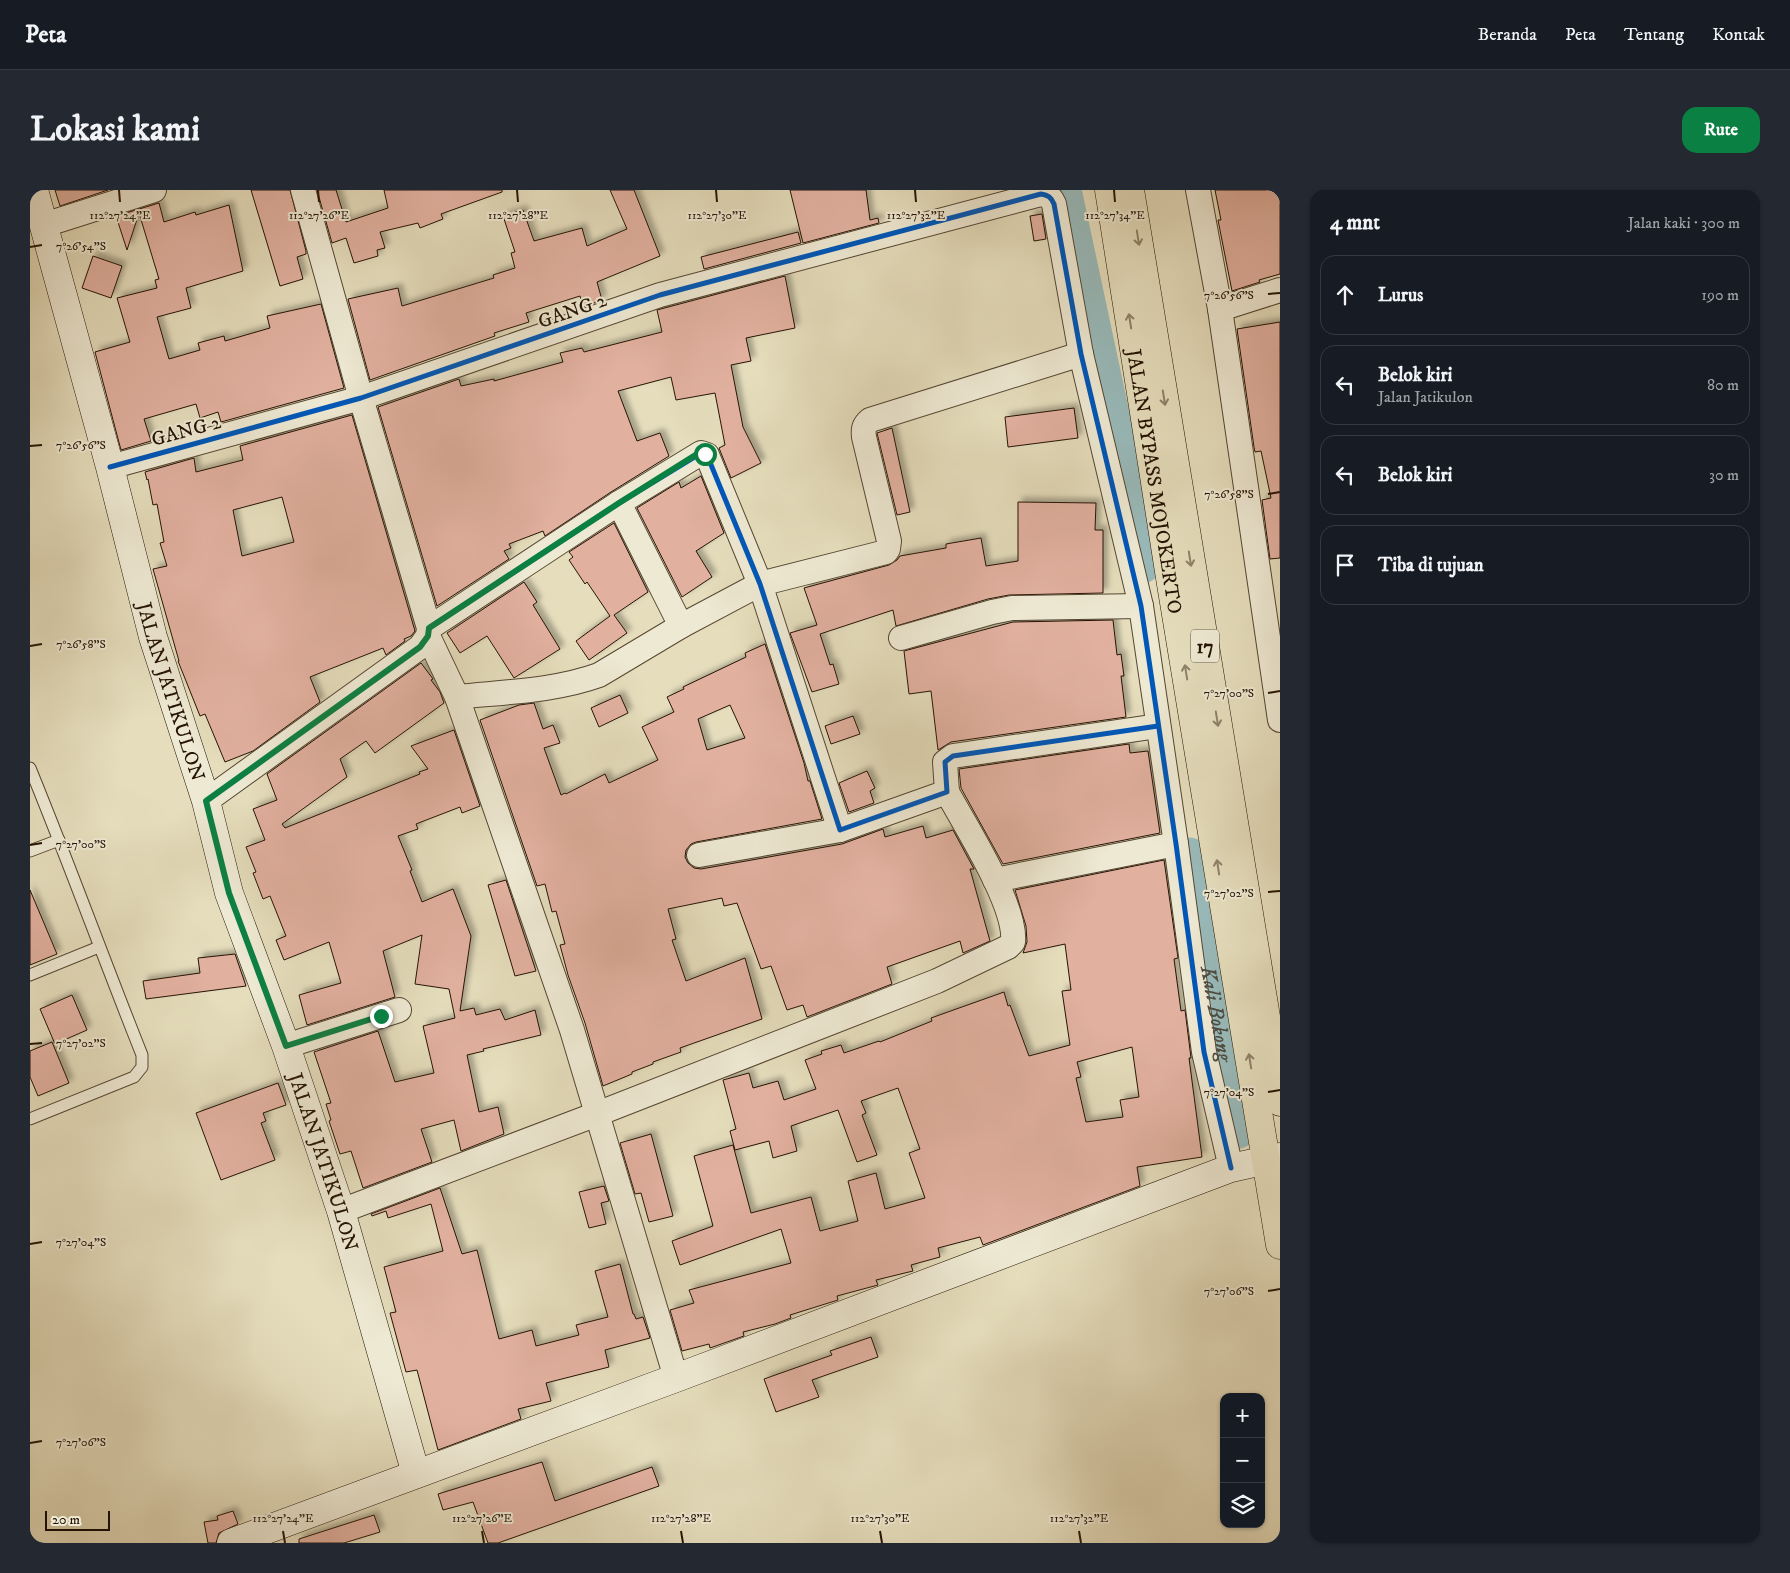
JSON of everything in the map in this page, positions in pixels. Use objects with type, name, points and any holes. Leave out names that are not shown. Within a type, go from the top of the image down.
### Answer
[{"type":"highway","name":"JALAN BYPASS MOJOKERTO","points":[[1109,190],[1171,584],[1271,1135],[1280,1245]]},
{"type":"highway","name":"JALAN BYPASS MOJOKERTO","points":[[1130,190],[1280,1102]]},
{"type":"main road","name":"JALAN JATIKULON","points":[[34,190],[110,467],[153,638],[206,801],[229,893],[286,1046],[341,1211],[416,1474]]},
{"type":"main road","points":[[230,1543],[676,1378],[1231,1168],[1273,1159]]},
{"type":"street","points":[[44,225],[154,190]]},
{"type":"street","points":[[303,190],[428,632],[457,697],[572,1030],[676,1378]]},
{"type":"street","points":[[1198,190],[1220,309],[1274,640],[1280,720]]},
{"type":"street","name":"GANG 2","points":[[110,467],[361,398],[660,295],[1041,194],[1051,198],[1054,204],[1081,354]]},
{"type":"street","points":[[1220,309],[1280,290]]},
{"type":"street","points":[[457,697],[562,685],[586,679],[599,674],[681,626],[760,584],[886,552],[889,541],[864,437],[863,430],[865,424],[870,420],[1081,354],[1141,606],[1204,1052],[1231,1168]]},
{"type":"street","points":[[206,801],[420,647],[428,632],[619,503],[697,454],[705,454],[760,584],[840,830]]},
{"type":"street","points":[[619,503],[681,626]]},
{"type":"street","points":[[900,638],[1012,608],[1141,606]]},
{"type":"street","points":[[341,1211],[597,1114],[937,981],[1008,947],[1013,942],[1014,928],[995,880],[947,792],[946,762],[953,756],[1158,726]]},
{"type":"street","points":[[699,855],[840,830],[947,792]]},
{"type":"street","points":[[995,880],[1176,844]]},
{"type":"street","points":[[286,1046],[399,1010]]},
{"type":"lane","points":[[30,768],[142,1055],[142,1067],[134,1077],[30,1120]]},
{"type":"lane","points":[[30,851],[59,840]]},
{"type":"lane","points":[[30,975],[99,947]]},
{"type":"building","points":[[55,190],[108,190],[60,206]]},
{"type":"building","points":[[251,190],[290,190],[306,251],[306,254],[297,257],[303,279],[280,286]]},
{"type":"building","points":[[317,190],[336,190],[346,222],[388,208],[384,190],[502,190],[502,192],[441,214],[443,219],[420,228],[418,223],[380,232],[385,248],[377,250],[378,256],[354,263],[346,238],[332,243]]},
{"type":"building","points":[[610,190],[634,190],[660,256],[597,282],[602,300],[583,307],[580,296],[526,313],[529,322],[494,333],[495,336],[370,380],[348,299],[398,288],[402,306],[494,278],[493,275],[515,268],[511,253],[515,252],[503,216],[523,210],[534,241],[582,228],[587,246],[627,229]]},
{"type":"building","points":[[790,190],[866,190],[870,220],[878,218],[879,223],[803,243]]},
{"type":"building","points":[[1215,190],[1280,190],[1280,274],[1232,291],[1218,220],[1221,220]]},
{"type":"building","points":[[159,203],[164,222],[195,212],[196,215],[229,205],[243,271],[186,288],[191,308],[157,317],[169,359],[200,350],[198,343],[224,336],[225,341],[270,328],[267,316],[321,304],[344,388],[221,422],[218,412],[200,418],[196,404],[144,419],[151,441],[121,450],[95,352],[130,342],[117,298],[157,288],[155,280],[159,279],[139,213],[127,250],[116,216]]},
{"type":"building","points":[[1042,214],[1046,239],[1034,241],[1030,216]]},
{"type":"building","points":[[798,232],[801,243],[704,269],[701,257]]},
{"type":"building","points":[[93,256],[122,266],[111,298],[82,288]]},
{"type":"building","points":[[785,276],[795,328],[746,338],[751,361],[731,365],[743,427],[761,463],[731,478],[719,448],[725,445],[715,393],[676,400],[671,377],[618,391],[637,441],[660,433],[669,456],[545,536],[543,531],[509,544],[511,548],[504,551],[509,559],[437,606],[378,407],[459,379],[461,386],[494,379],[494,381],[563,362],[560,353],[582,348],[584,352],[662,332],[657,310]]},
{"type":"building","points":[[1280,322],[1280,558],[1270,559],[1262,500],[1271,498],[1261,451],[1255,452],[1237,329]]},
{"type":"building","points":[[1074,408],[1078,438],[1008,447],[1005,417]]},
{"type":"building","points":[[352,415],[415,631],[386,655],[383,648],[310,677],[320,702],[253,751],[225,762],[205,714],[200,716],[178,661],[153,569],[167,566],[160,543],[164,542],[157,504],[153,505],[145,472],[194,458],[196,472],[243,460],[240,446]],"holes":[[[282,497],[294,542],[242,556],[233,510]]]},
{"type":"building","points":[[892,428],[910,512],[897,515],[877,433]]},
{"type":"building","points":[[701,476],[724,533],[696,551],[712,577],[682,597],[637,508],[679,482],[681,488]]},
{"type":"building","points":[[1018,502],[1096,503],[1095,530],[1103,530],[1103,593],[1009,595],[988,599],[896,626],[893,610],[820,634],[830,665],[833,664],[839,684],[812,692],[790,633],[817,625],[804,588],[889,565],[900,556],[946,548],[946,544],[981,538],[986,566],[1018,561]]},
{"type":"building","points":[[614,523],[648,592],[614,615],[627,633],[589,660],[576,641],[610,616],[587,582],[585,584],[569,560],[573,557],[569,552]]},
{"type":"building","points":[[524,582],[537,602],[533,605],[560,649],[514,678],[487,636],[460,653],[447,633]]},
{"type":"building","points":[[1113,620],[1117,655],[1121,654],[1124,676],[1121,676],[1126,717],[951,742],[938,750],[931,691],[909,694],[904,651],[1013,622]]},
{"type":"building","points":[[765,644],[804,763],[808,781],[810,781],[822,819],[696,842],[691,844],[686,850],[685,857],[688,863],[694,868],[701,869],[842,844],[883,829],[885,837],[923,826],[926,838],[953,830],[974,869],[970,869],[990,941],[963,953],[960,941],[887,967],[892,984],[807,1017],[803,1005],[787,1010],[771,966],[761,969],[737,903],[724,906],[722,898],[668,909],[676,939],[672,940],[686,981],[745,958],[762,1019],[680,1048],[681,1052],[653,1062],[653,1064],[603,1086],[585,1023],[568,975],[560,945],[565,944],[556,911],[552,912],[545,884],[537,886],[480,720],[519,705],[534,703],[543,729],[553,725],[560,743],[544,748],[561,795],[566,794],[605,774],[609,783],[658,760],[642,727],[674,712],[667,697],[684,689],[683,687],[746,657],[745,653]],"holes":[[[730,705],[745,738],[707,750],[698,719]]]},
{"type":"building","points":[[421,663],[433,679],[431,680],[440,692],[444,703],[375,753],[366,741],[340,759],[347,777],[282,824],[285,828],[420,774],[419,772],[428,769],[411,746],[454,730],[480,806],[462,813],[460,807],[416,824],[418,829],[398,836],[412,870],[410,871],[422,902],[453,889],[471,936],[460,1011],[474,1008],[476,1015],[500,1009],[505,1020],[535,1010],[541,1035],[483,1049],[484,1051],[467,1055],[479,1112],[498,1107],[504,1134],[461,1151],[454,1120],[421,1129],[432,1162],[363,1188],[351,1151],[340,1154],[329,1121],[331,1120],[326,1104],[331,1103],[314,1052],[378,1031],[395,1082],[434,1073],[423,1026],[455,1018],[449,989],[415,984],[422,935],[383,951],[395,997],[307,1025],[299,995],[341,983],[329,942],[284,960],[276,940],[286,936],[270,896],[263,899],[253,873],[256,872],[246,847],[265,840],[253,809],[277,800],[267,774]]},
{"type":"building","points":[[620,695],[628,713],[599,727],[591,708]]},
{"type":"building","points":[[853,716],[860,734],[831,744],[825,726]]},
{"type":"building","points":[[1129,744],[1130,753],[1148,751],[1160,833],[1003,864],[961,788],[959,769]]},
{"type":"building","points":[[867,771],[875,788],[870,791],[874,803],[849,812],[839,783]]},
{"type":"building","points":[[1164,860],[1178,958],[1174,959],[1181,1011],[1185,1010],[1191,1058],[1189,1058],[1202,1157],[1137,1167],[1140,1186],[983,1245],[980,1237],[938,1248],[940,1257],[911,1265],[913,1271],[876,1280],[878,1285],[837,1296],[838,1300],[790,1315],[791,1318],[775,1324],[743,1332],[744,1336],[710,1348],[709,1344],[682,1351],[670,1310],[694,1303],[689,1290],[791,1263],[781,1229],[680,1265],[672,1241],[713,1226],[694,1156],[733,1145],[751,1213],[811,1197],[820,1231],[858,1221],[848,1181],[876,1173],[885,1209],[925,1198],[909,1153],[920,1149],[898,1088],[861,1101],[866,1113],[862,1115],[877,1155],[857,1162],[838,1110],[791,1126],[797,1151],[773,1158],[769,1141],[735,1150],[730,1131],[736,1129],[723,1080],[749,1073],[753,1088],[778,1081],[784,1100],[816,1089],[805,1060],[822,1054],[821,1051],[841,1045],[844,1053],[880,1042],[932,1021],[931,1018],[1004,992],[1029,1056],[1070,1045],[1062,991],[1071,990],[1065,944],[1023,953],[1027,942],[1026,926],[1015,890]],"holes":[[[1132,1047],[1139,1097],[1120,1100],[1123,1117],[1086,1122],[1076,1078],[1081,1077],[1077,1062]]]},
{"type":"building","points":[[506,880],[536,971],[515,976],[488,885]]},
{"type":"building","points":[[30,890],[57,954],[30,965]]},
{"type":"building","points":[[235,954],[246,986],[146,999],[143,981],[200,973],[198,958]]},
{"type":"building","points":[[72,995],[87,1030],[55,1044],[40,1009]]},
{"type":"building","points":[[52,1042],[69,1083],[38,1096],[30,1077],[30,1051]]},
{"type":"building","points":[[278,1083],[286,1105],[263,1113],[266,1121],[261,1123],[275,1160],[221,1180],[196,1113]]},
{"type":"building","points":[[651,1134],[673,1216],[649,1222],[641,1193],[635,1194],[620,1143]]},
{"type":"building","points":[[604,1186],[609,1201],[601,1203],[606,1224],[589,1228],[579,1192]]},
{"type":"building","points":[[440,1188],[462,1254],[477,1250],[499,1339],[532,1330],[536,1346],[579,1335],[576,1325],[608,1317],[595,1271],[620,1264],[633,1314],[636,1319],[643,1317],[650,1338],[605,1350],[609,1367],[546,1383],[551,1401],[518,1409],[521,1419],[438,1450],[417,1370],[406,1372],[390,1313],[396,1312],[384,1267],[443,1251],[431,1204],[388,1218],[386,1211],[372,1216],[371,1214]]},
{"type":"building","points":[[871,1337],[878,1357],[812,1380],[819,1397],[776,1412],[764,1379],[832,1355],[830,1351]]},
{"type":"building","points":[[542,1462],[555,1501],[652,1467],[659,1486],[498,1543],[488,1543],[473,1502],[443,1510],[438,1494]]},
{"type":"building","points":[[233,1511],[238,1524],[219,1533],[216,1543],[208,1543],[204,1522],[218,1520],[217,1516]]},
{"type":"building","points":[[374,1515],[380,1532],[344,1543],[299,1543],[299,1539]]},
{"type":"waterway","name":"Kali Bokong","points":[[1062,190],[1142,564]]},
{"type":"waterway","name":"Kali Bokong","points":[[1189,857],[1238,1129]]},
{"type":"cycle path","points":[[110,467],[361,398],[660,295],[1041,194],[1046,195],[1054,204],[1081,354],[1141,606],[1204,1052],[1231,1168]]},
{"type":"cycle path","points":[[429,628],[619,503],[701,453],[707,455],[760,584],[840,830],[947,792],[945,762],[953,756],[1158,726]]},
{"type":"route","points":[[381,1016],[286,1046],[229,893],[206,801],[420,647],[428,636],[429,628],[619,503],[697,454],[705,454]]}]
